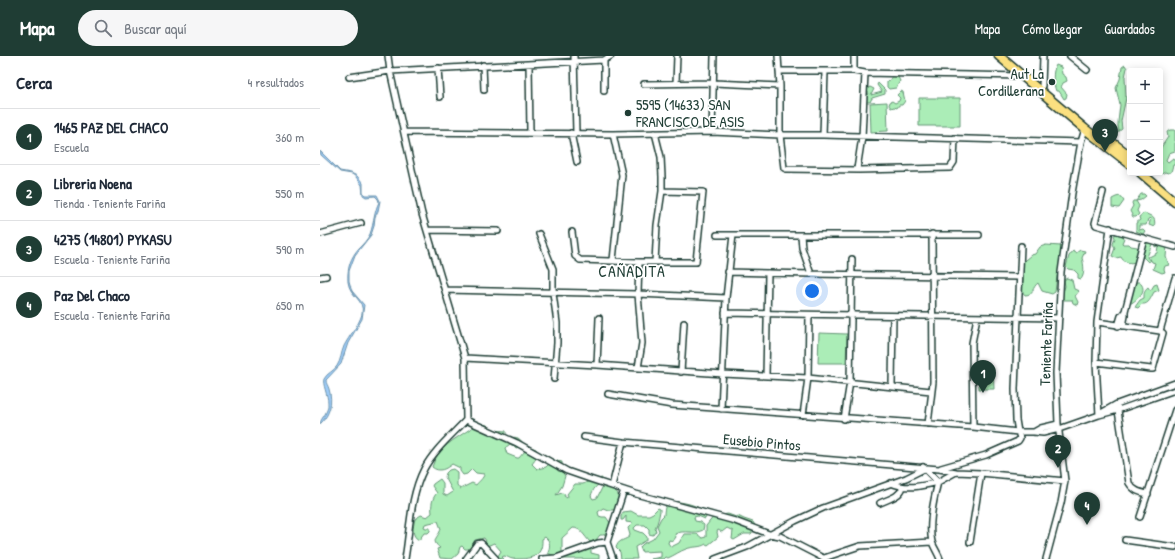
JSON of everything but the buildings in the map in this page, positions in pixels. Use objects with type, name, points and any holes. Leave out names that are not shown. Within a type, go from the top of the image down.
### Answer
[{"type":"highway","points":[[999,56],[1086,126],[1127,154]]},
{"type":"highway","points":[[1006,56],[1127,161]]},
{"type":"highway","points":[[1145,176],[1175,202]]},
{"type":"highway","points":[[1153,176],[1175,195]]},
{"type":"street","points":[[388,56],[422,214],[465,358],[466,420],[433,455],[424,469],[415,494],[405,559]]},
{"type":"street","points":[[349,78],[390,70],[529,64],[574,59],[604,60],[612,56]]},
{"type":"street","points":[[676,83],[677,56]]},
{"type":"street","points":[[712,132],[714,56]]},
{"type":"street","points":[[778,56],[780,86],[780,136],[784,168],[786,169],[950,168],[954,162],[955,138]]},
{"type":"street","points":[[854,56],[854,71]]},
{"type":"street","points":[[1042,86],[1043,56]]},
{"type":"street","points":[[1070,56],[1087,70]]},
{"type":"street","points":[[574,59],[573,133],[577,162]]},
{"type":"street","points":[[604,60],[604,91]]},
{"type":"street","points":[[529,64],[530,132]]},
{"type":"street","points":[[483,65],[484,90]]},
{"type":"street","points":[[438,68],[440,97]]},
{"type":"street","points":[[779,72],[854,71],[865,73],[1023,76]]},
{"type":"street","points":[[823,135],[826,72]]},
{"type":"street","points":[[857,169],[862,137],[865,73]]},
{"type":"street","points":[[644,84],[714,83],[780,86]]},
{"type":"street","name":"Teniente Fariña","points":[[1046,559],[1061,503],[1065,481],[1058,426],[1056,373],[1061,272],[1081,142],[1086,126]]},
{"type":"street","points":[[404,132],[530,132],[613,134],[712,132],[780,136],[823,135],[1081,142]]},
{"type":"street","points":[[655,133],[662,177],[655,262]]},
{"type":"street","points":[[613,134],[622,175],[613,260]]},
{"type":"street","points":[[572,232],[576,256],[580,260],[696,262],[703,192],[662,191]]},
{"type":"street","points":[[1103,192],[1095,224],[1175,247]]},
{"type":"street","points":[[320,234],[361,223]]},
{"type":"street","points":[[1099,415],[1096,362],[1097,322],[1110,228]]},
{"type":"street","points":[[427,230],[498,231]]},
{"type":"street","points":[[538,234],[552,265],[553,293],[557,323],[554,379]]},
{"type":"street","points":[[928,424],[933,382],[932,234]]},
{"type":"street","points":[[717,235],[979,235]]},
{"type":"street","points":[[721,409],[726,298],[733,235]]},
{"type":"street","points":[[801,235],[802,248],[811,274]]},
{"type":"street","points":[[1120,326],[1125,316],[1144,238]]},
{"type":"street","points":[[939,469],[986,454],[1018,441],[1020,438],[1016,420],[1015,390],[1020,246]]},
{"type":"street","points":[[844,419],[850,382],[852,259]]},
{"type":"street","points":[[638,368],[642,343],[638,294],[639,262]]},
{"type":"street","points":[[728,272],[1019,276]]},
{"type":"street","points":[[766,376],[768,273]]},
{"type":"street","points":[[320,277],[326,276]]},
{"type":"street","points":[[1096,362],[1152,369],[1163,333],[1160,331],[1175,278]]},
{"type":"street","points":[[445,290],[638,294],[726,298]]},
{"type":"street","points":[[725,313],[1059,318]]},
{"type":"street","points":[[803,415],[808,378],[809,315]]},
{"type":"street","points":[[892,386],[893,316]]},
{"type":"street","points":[[973,427],[972,343],[977,317]]},
{"type":"street","points":[[597,365],[598,318]]},
{"type":"street","points":[[1097,322],[1160,331]]},
{"type":"street","points":[[682,372],[684,323]]},
{"type":"street","points":[[465,358],[597,365],[682,372],[808,378],[931,391]]},
{"type":"street","points":[[1099,415],[1117,404],[1175,383]]},
{"type":"street","points":[[608,394],[672,405],[1043,433],[1058,426],[1118,410],[1175,390]]},
{"type":"street","points":[[1117,404],[1129,483],[1136,491],[1148,494]]},
{"type":"street","points":[[1140,517],[1175,410]]},
{"type":"street","points":[[466,420],[517,443],[567,470],[624,490],[780,536],[825,558],[860,546],[932,542]]},
{"type":"street","name":"Eusebio Pintos","points":[[584,437],[623,442],[939,469],[956,472]]},
{"type":"street","points":[[612,486],[623,442]]},
{"type":"street","points":[[715,559],[732,556],[769,534],[823,508],[891,484],[924,468],[938,482]]},
{"type":"street","points":[[891,484],[903,487],[920,486],[938,482],[956,472],[1065,481]]},
{"type":"street","points":[[970,542],[981,473]]},
{"type":"street","points":[[938,482],[931,525],[932,542],[940,559]]},
{"type":"street","points":[[880,503],[901,493],[903,487]]},
{"type":"street","points":[[613,559],[607,542],[624,490]]},
{"type":"street","points":[[1125,540],[1175,548]]},
{"type":"street","points":[[542,559],[556,558],[607,542]]},
{"type":"street","points":[[466,559],[478,543],[480,543],[496,559]]},
{"type":"green space","points":[[1056,65],[1061,67],[1062,74],[1066,77],[1067,81],[1063,83],[1061,87],[1067,94],[1066,98],[1064,99],[1059,91],[1056,91],[1054,85],[1053,74]]},
{"type":"green space","points":[[1125,65],[1127,68],[1125,77],[1126,98],[1121,121],[1122,129],[1118,132],[1120,105],[1116,88],[1120,79],[1122,67]]},
{"type":"green space","points":[[892,76],[898,77],[900,81],[896,88],[889,89],[887,87],[887,81],[890,80]]},
{"type":"green space","points":[[878,83],[885,90],[885,94],[872,98],[870,102],[866,102],[866,97],[869,94],[866,89],[870,87],[874,89],[871,95],[882,92],[877,85]]},
{"type":"green space","points":[[901,91],[903,92],[905,101],[897,108],[891,108],[889,105],[890,102],[892,101],[895,103],[899,101],[900,98],[897,95]]},
{"type":"green space","points":[[919,98],[960,98],[960,126],[919,126]]},
{"type":"green space","points":[[887,102],[888,131],[871,132],[870,103]]},
{"type":"green space","points":[[1170,130],[1175,130],[1175,151],[1169,153],[1166,160],[1168,162],[1173,158],[1175,159],[1175,165],[1173,165],[1171,172],[1163,173],[1163,144],[1168,137],[1167,132]]},
{"type":"green space","points":[[1141,194],[1146,196],[1141,200],[1136,201]]},
{"type":"green space","points":[[1120,196],[1124,201],[1119,208],[1112,207],[1112,199]]},
{"type":"green space","points":[[1133,201],[1136,201],[1139,206],[1137,211],[1139,214],[1136,217],[1133,217],[1130,211],[1133,206]]},
{"type":"green space","points":[[1144,213],[1153,217],[1155,224],[1154,227],[1149,225],[1151,218],[1148,219],[1146,225],[1139,225],[1139,230],[1143,229],[1145,231],[1143,234],[1136,231],[1136,223],[1140,220],[1139,217]]},
{"type":"green space","points":[[1116,234],[1123,236],[1123,244],[1129,244],[1139,249],[1135,262],[1127,262],[1121,257],[1116,258],[1112,256],[1115,248],[1113,244],[1115,238],[1114,235]]},
{"type":"green space","points":[[1151,242],[1157,244],[1157,246],[1155,247],[1155,245],[1152,244],[1147,257],[1150,261],[1148,262],[1143,257],[1143,253],[1145,244]]},
{"type":"green space","points":[[1046,245],[1061,246],[1062,249],[1061,267],[1057,276],[1055,292],[1052,294],[1042,291],[1038,283],[1030,294],[1025,295],[1022,290],[1023,275],[1019,265],[1031,255],[1035,254],[1040,247]]},
{"type":"green space","points":[[1158,246],[1167,246],[1166,257],[1169,265],[1165,266],[1165,272],[1162,273],[1153,269],[1155,263],[1152,262],[1149,257],[1157,253]]},
{"type":"green space","points":[[1080,250],[1085,251],[1082,258],[1084,269],[1081,279],[1078,278],[1078,274],[1074,270],[1066,267],[1069,256],[1073,251],[1076,253]]},
{"type":"green space","points":[[1067,278],[1072,280],[1074,289],[1079,291],[1075,296],[1078,302],[1077,305],[1073,303],[1072,300],[1064,300],[1063,298],[1062,295],[1065,286],[1064,280]]},
{"type":"green space","points":[[1139,282],[1142,285],[1143,291],[1136,300],[1130,304],[1133,284]]},
{"type":"green space","points":[[1157,284],[1159,290],[1154,292],[1148,302],[1142,304],[1138,308],[1135,307],[1140,300],[1144,298],[1144,292],[1147,288],[1148,287],[1151,290],[1154,285]]},
{"type":"green space","points":[[819,333],[847,334],[846,363],[818,363]]},
{"type":"green space","points":[[979,368],[993,368],[994,389],[979,389]]},
{"type":"green space","points":[[478,423],[487,425],[493,430],[506,431],[506,436],[510,438],[518,438],[524,445],[516,448],[510,444],[505,448],[507,454],[519,458],[525,451],[531,448],[536,449],[537,457],[532,464],[537,469],[546,467],[553,460],[562,462],[562,465],[560,465],[557,469],[558,471],[562,471],[565,476],[562,486],[556,495],[562,493],[565,494],[564,496],[567,498],[567,494],[575,484],[583,484],[602,478],[602,482],[595,488],[591,496],[593,499],[597,498],[603,486],[613,489],[618,494],[618,501],[615,510],[603,508],[598,512],[599,516],[606,517],[611,524],[608,532],[605,535],[600,535],[596,540],[590,542],[580,531],[573,528],[562,538],[562,552],[559,554],[554,555],[548,553],[550,544],[545,537],[542,539],[542,545],[538,554],[530,558],[519,559],[512,559],[504,556],[502,557],[504,559],[496,559],[501,551],[494,543],[487,546],[484,544],[486,541],[484,538],[475,540],[469,549],[465,549],[462,546],[460,547],[458,554],[452,559],[440,558],[437,549],[440,548],[435,541],[441,529],[438,521],[425,524],[424,527],[430,528],[430,531],[428,533],[424,533],[419,540],[416,538],[413,531],[415,519],[421,515],[427,517],[432,513],[432,502],[437,493],[432,486],[433,484],[440,479],[443,483],[443,494],[447,496],[453,492],[445,477],[449,470],[453,469],[457,472],[457,485],[460,489],[472,483],[476,485],[483,477],[484,474],[476,473],[472,469],[467,474],[463,475],[460,468],[452,464],[442,470],[437,470],[432,467],[442,449]]},
{"type":"green space","points":[[670,501],[695,506],[704,511],[707,515],[705,519],[698,516],[694,517],[695,521],[704,525],[703,530],[675,534],[676,537],[673,541],[669,540],[668,543],[671,547],[679,543],[684,534],[697,534],[702,538],[706,537],[706,526],[714,516],[728,514],[736,517],[738,516],[753,522],[756,527],[751,534],[744,534],[734,540],[732,539],[733,531],[727,528],[722,532],[718,530],[718,537],[708,545],[706,544],[686,549],[668,558],[651,559],[661,557],[661,551],[642,552],[640,547],[653,539],[659,531],[657,526],[664,515],[666,505]]},
{"type":"green space","points":[[658,508],[660,511],[658,522],[655,528],[656,531],[653,535],[649,534],[649,529],[645,525],[637,525],[634,528],[647,537],[647,540],[635,547],[637,559],[621,559],[620,552],[616,548],[617,545],[619,542],[629,537],[630,535],[628,528],[633,523],[626,522],[626,516],[623,520],[621,520],[623,512],[631,511],[638,515],[649,515]]},
{"type":"green space","points":[[589,547],[591,548],[591,553],[599,555],[599,559],[562,559],[562,558]]},
{"type":"water","points":[[320,151],[340,171],[351,173],[357,176],[363,183],[363,192],[365,195],[377,195],[380,201],[371,235],[355,255],[349,271],[349,281],[352,291],[364,305],[362,319],[348,343],[341,364],[326,380],[329,388],[331,403],[326,417],[320,424],[328,406],[324,379],[337,366],[344,346],[359,322],[362,314],[361,305],[349,287],[348,273],[353,256],[370,234],[379,202],[375,196],[366,197],[363,195],[362,185],[356,177],[352,174],[340,172],[321,155]]},
{"type":"place","name":"Aut La Cordillerana","points":[[1052,82]]},
{"type":"place","name":"5595 (14633) SAN FRANCISCO DE ASIS","points":[[628,113]]},
{"type":"place","name":"4275 (14801) PYKASU","points":[[1105,152]]},
{"type":"place","name":"1465 PAZ DEL CHACO","points":[[983,393]]},
{"type":"place","name":"Libreria Noena","points":[[1058,468]]},
{"type":"place","name":"Paz Del Chaco","points":[[1087,525]]},
{"type":"district","name":"CAÑADITA","points":[[632,271]]}]
